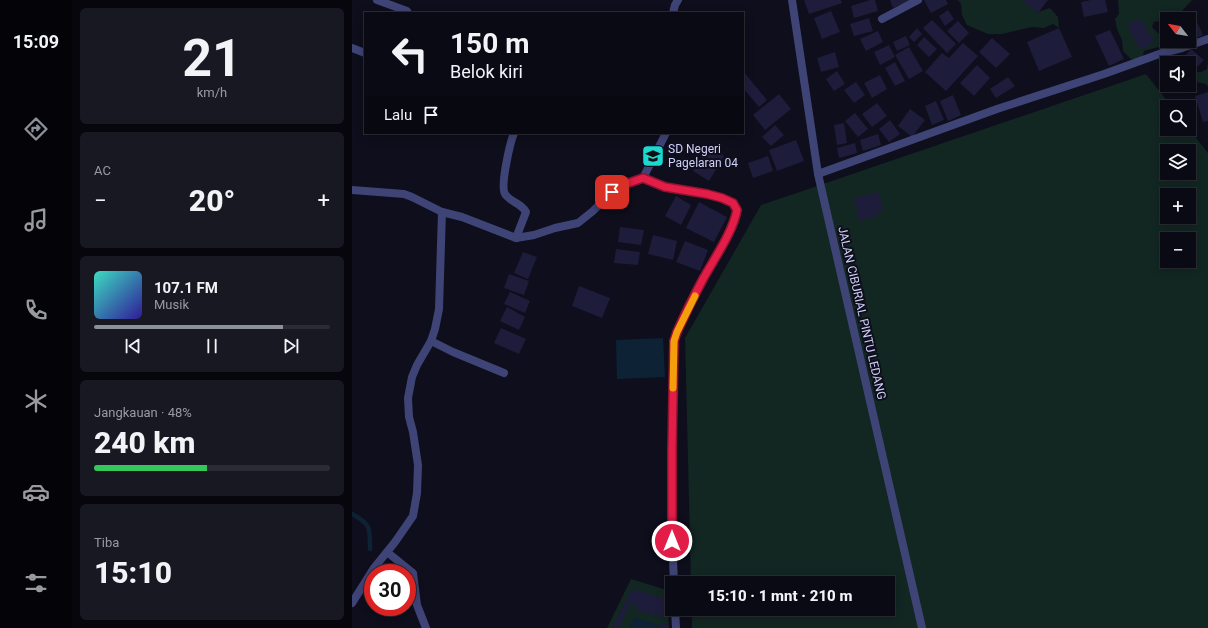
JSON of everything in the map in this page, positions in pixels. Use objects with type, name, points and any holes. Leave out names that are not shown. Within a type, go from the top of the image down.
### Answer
[{"type":"street","points":[[377,0],[408,12]]},
{"type":"street","points":[[673,12],[678,0]]},
{"type":"street","name":"JALAN CIBURIAL PINTU LEDANG","points":[[792,0],[818,174],[922,628]]},
{"type":"street","points":[[882,19],[918,0]]},
{"type":"street","points":[[818,174],[997,109],[1104,74],[1162,53],[1177,50],[1208,38]]},
{"type":"street","points":[[352,48],[364,53]]},
{"type":"street","points":[[514,134],[503,188],[504,194],[509,199],[523,207],[526,212],[516,238]]},
{"type":"street","points":[[643,178],[665,134]]},
{"type":"street","points":[[352,190],[404,194],[442,212],[462,217],[516,238],[534,235],[555,228],[578,223],[593,211],[612,192],[623,185],[643,178],[665,187],[707,194],[733,203],[737,210],[736,216],[703,279],[674,341],[672,451],[672,556],[673,576]]},
{"type":"street","points":[[352,603],[374,568],[413,516],[417,493],[418,465],[408,398],[412,377],[416,366],[431,341],[439,309],[442,212]]},
{"type":"street","points":[[431,341],[504,373]]},
{"type":"street","points":[[387,552],[413,573],[416,605],[426,628]]},
{"type":"street","points":[[675,616],[676,628]]},
{"type":"green space","points":[[958,0],[1028,0],[1038,12],[1050,8],[1058,17],[1059,28],[1053,24],[1044,28],[1032,27],[1002,34],[988,34],[967,25],[962,15],[961,4]]},
{"type":"green space","points":[[1118,0],[1192,0],[1181,12],[1160,12],[1160,21],[1154,22],[1152,27],[1160,35],[1160,47],[1144,51],[1142,60],[1131,59],[1123,51],[1122,40],[1117,29],[1115,19],[1119,14]]},
{"type":"green space","points":[[1208,63],[1208,87],[1206,84],[1196,82],[1196,72],[1201,72],[1207,69]]},
{"type":"green space","points":[[1146,74],[1166,100],[1160,100],[1160,136],[1195,136],[1208,153],[1208,628],[692,628],[692,616],[895,616],[895,576],[691,576],[685,338],[761,205]]},
{"type":"green space","points":[[631,579],[665,589],[665,616],[668,616],[669,628],[607,628]]},
{"type":"water","points":[[663,338],[665,377],[617,379],[616,340]]},
{"type":"water","points":[[635,617],[660,626],[659,628],[629,628]]},
{"type":"building","points":[[804,0],[841,0],[842,3],[809,14]]},
{"type":"building","points":[[870,0],[875,0],[878,11],[854,18],[851,6]]},
{"type":"building","points":[[890,0],[911,0],[893,8]]},
{"type":"building","points":[[924,0],[946,0],[948,4],[931,13]]},
{"type":"building","points":[[1022,0],[1048,0],[1038,13]]},
{"type":"building","points":[[1105,0],[1108,12],[1084,17],[1081,2]]},
{"type":"building","points":[[948,10],[954,19],[945,26],[939,16]]},
{"type":"building","points":[[831,11],[840,32],[822,39],[814,18]]},
{"type":"building","points":[[869,18],[873,31],[854,36],[850,24]]},
{"type":"building","points":[[1140,18],[1154,42],[1140,50],[1127,25]]},
{"type":"building","points":[[932,20],[956,44],[947,53],[923,28]]},
{"type":"building","points":[[1196,20],[1203,35],[1196,38]]},
{"type":"building","points":[[958,21],[969,33],[959,43],[947,31]]},
{"type":"building","points":[[917,28],[922,34],[914,42],[909,37]]},
{"type":"building","points":[[1059,28],[1072,57],[1039,71],[1027,42]]},
{"type":"building","points":[[1110,30],[1124,59],[1109,66],[1095,36]]},
{"type":"building","points":[[878,31],[883,42],[866,51],[860,39]]},
{"type":"building","points":[[906,36],[910,45],[897,51],[893,42]]},
{"type":"building","points":[[924,37],[937,49],[929,57],[917,45]]},
{"type":"building","points":[[992,38],[1010,54],[996,68],[979,52]]},
{"type":"building","points":[[963,43],[978,56],[946,91],[925,72],[942,53],[949,58]]},
{"type":"building","points":[[889,45],[895,57],[880,65],[874,52]]},
{"type":"building","points":[[909,47],[923,71],[909,79],[895,55]]},
{"type":"building","points":[[1191,49],[1204,60],[1196,68],[1196,56],[1185,56]]},
{"type":"building","points":[[835,52],[839,67],[821,72],[817,58]]},
{"type":"building","points":[[895,62],[905,81],[895,86],[885,68]]},
{"type":"building","points":[[977,65],[990,78],[974,96],[960,83]]},
{"type":"building","points":[[837,71],[845,84],[834,91],[826,79]]},
{"type":"building","points":[[744,72],[767,100],[759,107],[744,89]]},
{"type":"building","points":[[880,75],[887,89],[872,98],[864,83]]},
{"type":"building","points":[[1008,77],[1015,86],[996,98],[990,89]]},
{"type":"building","points":[[856,82],[865,95],[854,103],[844,90]]},
{"type":"building","points":[[1208,92],[1208,121],[1203,122],[1195,96]]},
{"type":"building","points":[[779,94],[791,109],[765,130],[753,115]]},
{"type":"building","points":[[953,95],[961,115],[948,121],[940,101]]},
{"type":"building","points":[[936,101],[944,120],[932,125],[925,106]]},
{"type":"building","points":[[877,103],[887,116],[872,127],[862,114]]},
{"type":"building","points":[[910,109],[925,120],[912,137],[898,126]]},
{"type":"building","points":[[855,113],[868,129],[858,137],[845,121]]},
{"type":"building","points":[[890,120],[900,134],[889,142],[879,129]]},
{"type":"building","points":[[844,123],[847,143],[837,145],[834,125]]},
{"type":"building","points":[[775,125],[784,135],[771,146],[762,137]]},
{"type":"building","points":[[878,134],[881,145],[863,151],[860,140]]},
{"type":"building","points":[[796,140],[804,161],[777,171],[769,150]]},
{"type":"building","points":[[855,143],[857,153],[839,158],[837,148]]},
{"type":"building","points":[[708,146],[724,156],[709,181],[693,171]]},
{"type":"building","points":[[768,156],[773,171],[753,178],[748,163]]},
{"type":"building","points":[[879,192],[883,211],[877,212],[877,216],[859,221],[854,198]]},
{"type":"building","points":[[676,196],[691,205],[681,225],[665,216]]},
{"type":"building","points":[[699,202],[727,217],[714,242],[686,228]]},
{"type":"building","points":[[620,227],[644,230],[641,245],[618,242]]},
{"type":"building","points":[[653,235],[677,241],[673,260],[648,254]]},
{"type":"building","points":[[685,241],[708,250],[700,271],[676,262]]},
{"type":"building","points":[[616,249],[640,252],[638,265],[614,263]]},
{"type":"building","points":[[523,252],[537,257],[528,279],[514,273]]},
{"type":"building","points":[[509,274],[529,281],[524,295],[504,288]]},
{"type":"building","points":[[579,286],[610,298],[602,318],[572,306]]},
{"type":"building","points":[[510,292],[530,301],[525,313],[504,304]]},
{"type":"building","points":[[507,307],[525,317],[519,330],[500,321]]},
{"type":"building","points":[[501,328],[526,339],[519,354],[494,343]]},
{"type":"building","points":[[632,589],[665,598],[665,616],[667,616],[667,618],[637,610],[638,606],[630,604],[619,628],[612,628]]},
{"type":"building","points":[[661,623],[669,625],[669,628],[660,628]]},
{"type":"waterway","points":[[352,514],[363,521],[368,527],[370,549]]},
{"type":"slow traffic","points":[[673,388],[674,341],[695,296]]},
{"type":"place","name":"SD Negeri Pagelaran 04","points":[[653,156]]},
{"type":"route","points":[[612,192],[623,185],[643,178],[665,187],[722,198],[733,203],[737,210],[736,216],[703,279],[674,341],[672,541]]}]
